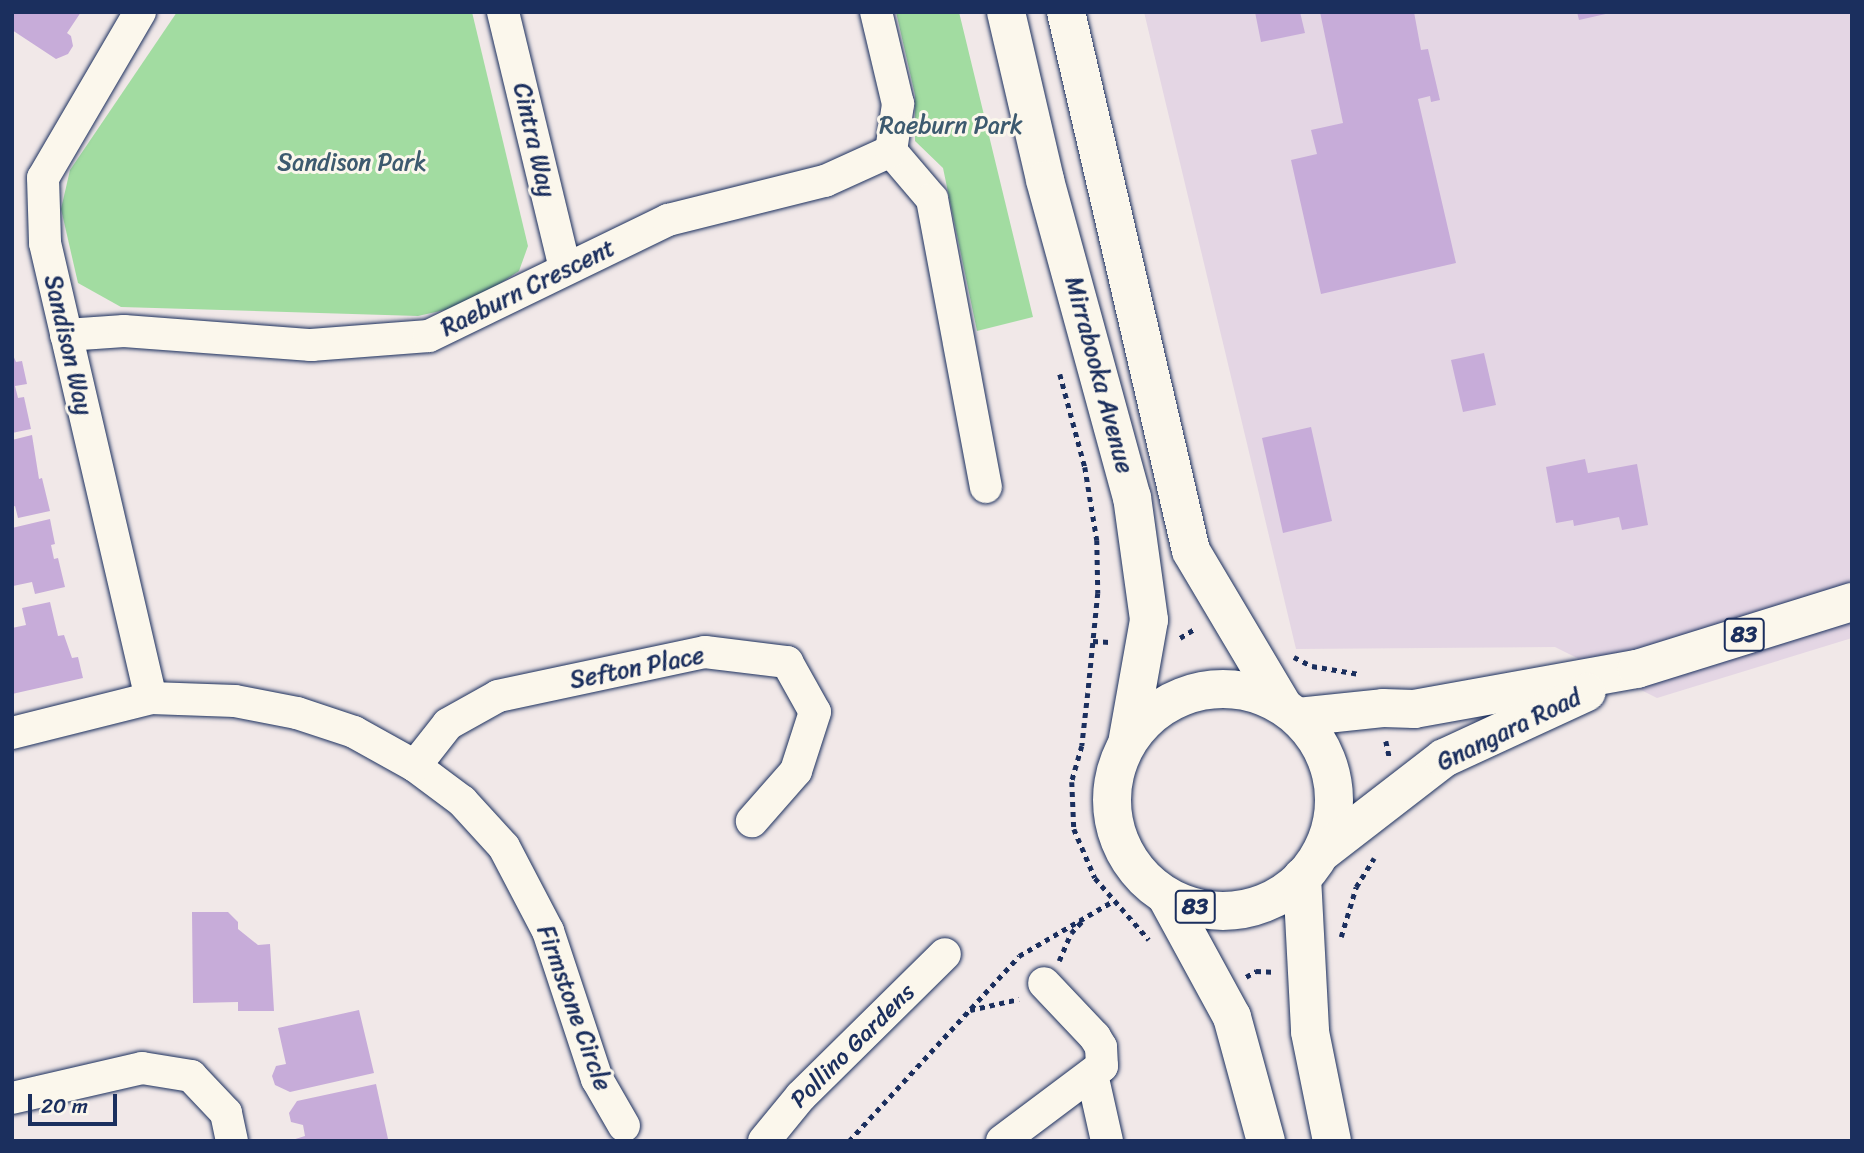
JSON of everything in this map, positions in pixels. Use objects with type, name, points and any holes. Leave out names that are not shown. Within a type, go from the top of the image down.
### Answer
[{"type":"main road","name":"Mirrabooka Avenue","points":[[1006,12],[1045,180],[1132,497],[1149,620],[1127,743]]},
{"type":"main road","name":"Mirrabooka Avenue","points":[[1066,12],[1191,551],[1290,712]]},
{"type":"main road","name":"Gnangara Road","points":[[1290,712],[1414,709],[1637,669],[1852,602]]},
{"type":"main road","name":"Gnangara Road","points":[[1312,865],[1444,758],[1637,669]]},
{"type":"main road","name":"83","points":[[1215,689],[1250,692],[1290,712],[1317,740],[1329,767],[1334,796],[1331,825],[1312,865],[1279,895],[1252,907],[1223,911],[1193,907],[1166,896],[1139,874],[1120,844],[1111,810],[1114,775],[1127,743],[1150,716],[1180,697],[1215,689]]},
{"type":"main road","name":"83","points":[[1312,865],[1310,1032],[1332,1141]]},
{"type":"main road","name":"83","points":[[1166,896],[1232,1017],[1266,1141]]},
{"type":"street","name":"Sandison Way","points":[[140,12],[43,178],[45,243],[151,698]]},
{"type":"street","name":"Cintra Way","points":[[503,12],[565,268]]},
{"type":"street","points":[[876,12],[898,104],[891,151],[932,199],[986,487]]},
{"type":"street","name":"Raeburn Crescent","points":[[66,335],[124,331],[311,345],[429,336],[668,220],[825,181],[891,151]]},
{"type":"street","name":"Sefton Place","points":[[415,766],[448,724],[498,696],[705,652],[787,662],[815,712],[796,771],[752,821]]},
{"type":"street","name":"Firmstone Circle","points":[[12,733],[151,698],[235,701],[297,713],[354,732],[415,766],[462,801],[504,847],[548,931],[597,1079],[624,1126]]},
{"type":"street","name":"Pollino Gardens","points":[[764,1141],[801,1096],[946,954]]},
{"type":"street","points":[[1002,1141],[1102,1066],[1101,1047],[1095,1037],[1044,983]]},
{"type":"street","points":[[12,1098],[142,1068],[191,1076],[226,1113],[232,1141]]},
{"type":"street","points":[[1091,1074],[1107,1141]]},
{"type":"path","points":[[1057,364],[1085,467],[1097,540],[1098,593],[1088,693],[1082,746],[1072,782],[1074,829],[1096,878],[1113,901],[1158,949]]},
{"type":"path","points":[[849,1141],[1019,956],[1113,901]]},
{"type":"path","points":[[1219,992],[1256,971],[1309,974]]},
{"type":"shaded area","points":[[1144,12],[1852,12],[1852,638],[1657,698],[1555,647],[1296,649]]},
{"type":"green space","name":"Sandison Park","points":[[177,12],[472,12],[528,246],[519,271],[467,305],[418,316],[121,307],[78,283],[61,209],[70,170]]},
{"type":"green space","name":"Raeburn Park","points":[[896,12],[959,12],[1033,317],[977,331],[943,168],[915,141],[915,95]]},
{"type":"building","points":[[12,12],[81,12],[67,33],[71,36],[73,46],[68,54],[56,59],[12,30]]},
{"type":"building","points":[[1255,12],[1300,12],[1305,33],[1261,42]]},
{"type":"building","points":[[1320,12],[1414,12],[1421,50],[1428,49],[1440,100],[1431,102],[1430,96],[1418,99],[1456,263],[1321,294],[1291,160],[1317,154],[1311,130],[1343,123]]},
{"type":"building","points":[[1577,12],[1610,12],[1610,13],[1579,20]]},
{"type":"building","points":[[12,353],[16,362],[22,361],[27,384],[15,386],[18,398],[24,397],[31,429],[12,433]]},
{"type":"building","points":[[1484,353],[1496,405],[1463,412],[1451,360]]},
{"type":"building","points":[[1311,427],[1332,521],[1283,533],[1262,438]]},
{"type":"building","points":[[32,435],[39,479],[42,478],[50,511],[18,518],[15,506],[12,507],[12,440]]},
{"type":"building","points":[[1585,459],[1588,473],[1637,464],[1648,525],[1622,530],[1619,517],[1574,526],[1573,520],[1556,523],[1546,467]]},
{"type":"building","points":[[50,519],[55,544],[51,545],[54,559],[58,558],[65,587],[35,594],[32,582],[13,586],[12,528]]},
{"type":"building","points":[[50,602],[58,636],[64,635],[72,658],[78,657],[83,678],[12,694],[12,628],[26,625],[22,608]]},
{"type":"building","points":[[192,912],[228,912],[238,922],[238,929],[258,945],[270,944],[274,1011],[238,1011],[238,1002],[193,1003]]},
{"type":"building","points":[[359,1010],[374,1073],[290,1092],[275,1085],[272,1076],[276,1066],[286,1064],[278,1028]]},
{"type":"building","points":[[376,1084],[388,1139],[289,1141],[305,1136],[303,1125],[291,1122],[289,1113],[297,1101]]}]
